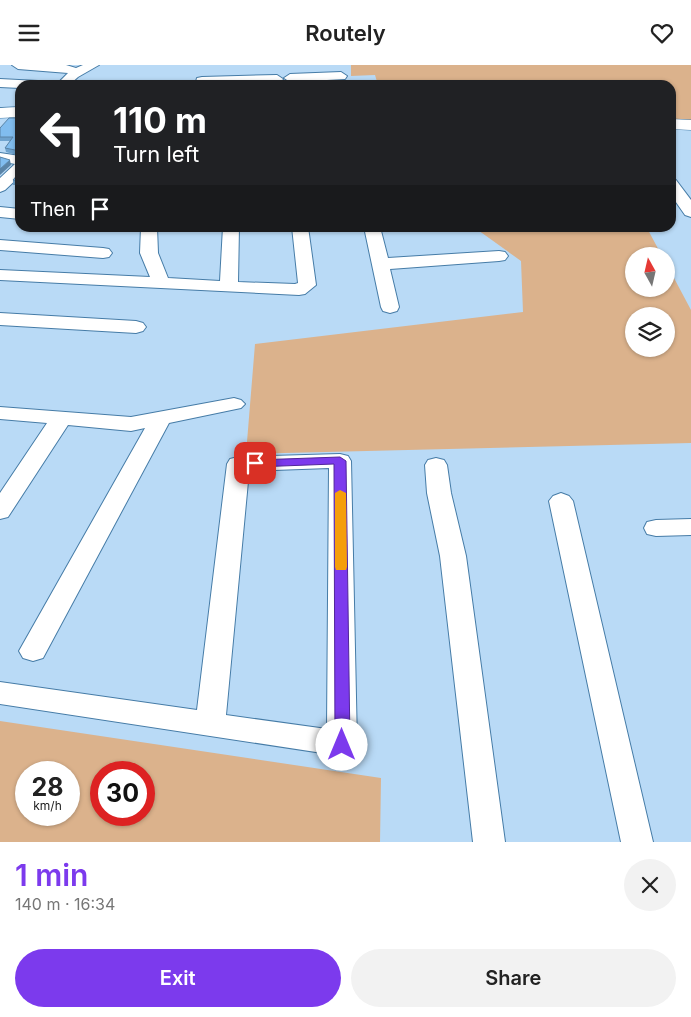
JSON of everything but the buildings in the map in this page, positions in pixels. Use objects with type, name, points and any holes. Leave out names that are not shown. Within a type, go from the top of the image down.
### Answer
[{"type":"street","points":[[0,77],[18,65],[70,69]]},
{"type":"street","points":[[67,80],[74,74],[93,65]]},
{"type":"street","points":[[203,80],[209,65]]},
{"type":"street","points":[[264,80],[339,79]]},
{"type":"street","points":[[0,83],[15,84]]},
{"type":"street","points":[[1,115],[15,114]]},
{"type":"street","points":[[676,124],[691,125]]},
{"type":"street","points":[[0,157],[15,159]]},
{"type":"street","points":[[0,187],[15,172]]},
{"type":"street","points":[[0,187],[15,189]]},
{"type":"street","points":[[676,190],[691,212]]},
{"type":"street","points":[[0,212],[15,214]]},
{"type":"street","points":[[149,232],[149,253],[161,283]]},
{"type":"street","points":[[229,287],[231,232]]},
{"type":"street","points":[[0,275],[299,289],[307,285],[301,232]]},
{"type":"street","points":[[374,232],[390,307]]},
{"type":"street","points":[[0,245],[103,253]]},
{"type":"street","points":[[380,264],[499,256]]},
{"type":"street","points":[[0,319],[136,327]]},
{"type":"street","points":[[0,413],[131,424],[234,404]]},
{"type":"street","points":[[0,511],[62,418]]},
{"type":"street","points":[[33,651],[161,418]]},
{"type":"street","points":[[0,693],[210,725],[342,745],[340,461],[238,464],[210,725]]},
{"type":"street","points":[[436,465],[439,493],[453,556],[489,842]]},
{"type":"street","points":[[561,501],[636,842]]},
{"type":"street","points":[[656,528],[691,527]]},
{"type":"shaded area","points":[[351,65],[691,65],[691,121],[676,120],[676,80],[376,80],[375,75],[351,76]]},
{"type":"shaded area","points":[[481,232],[649,232],[657,247],[625,247],[625,297],[675,297],[675,280],[691,310],[691,443],[246,454],[255,344],[523,312],[521,261]]},
{"type":"shaded area","points":[[0,721],[381,778],[380,842],[0,842]]},
{"type":"slow traffic","points":[[340,493],[341,567]]},
{"type":"route","points":[[255,463],[340,461],[342,745]]}]
